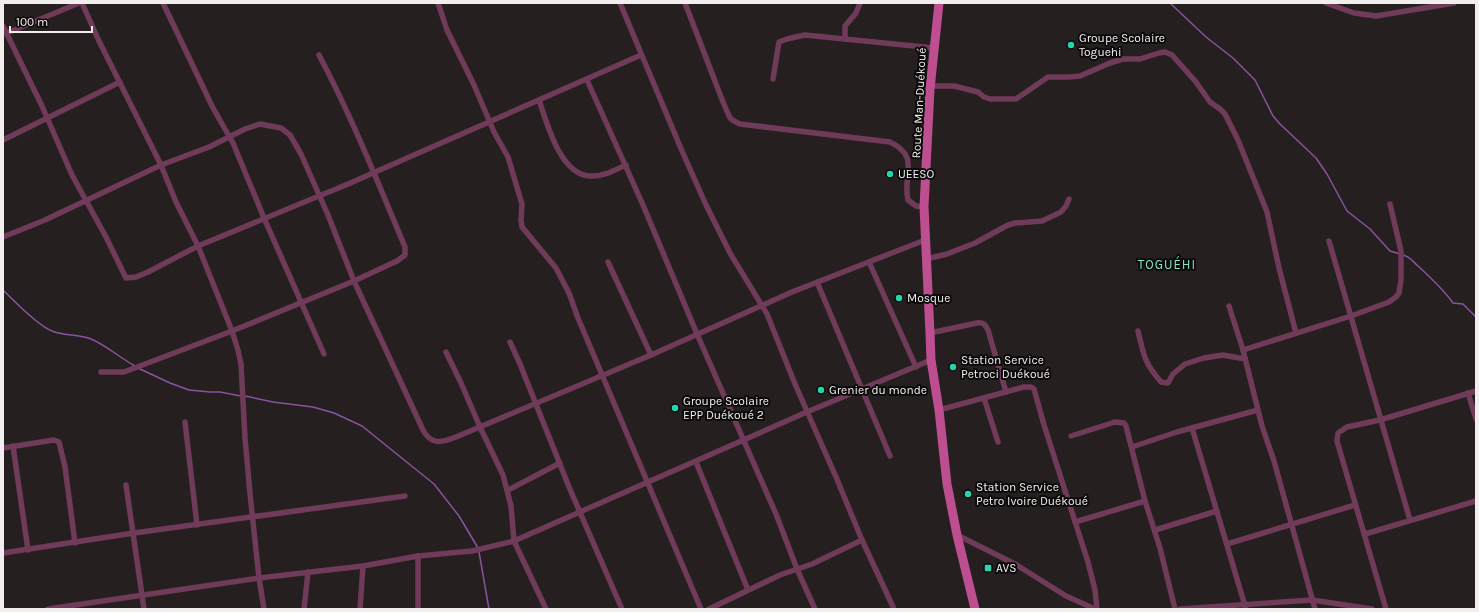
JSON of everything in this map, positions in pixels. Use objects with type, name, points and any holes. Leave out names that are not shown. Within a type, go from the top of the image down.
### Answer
[{"type":"main road","name":"Route Man-Duékoué","points":[[939,3],[930,86],[924,207],[931,360],[948,484],[957,535],[975,609]]},
{"type":"street","points":[[7,33],[79,3]]},
{"type":"street","points":[[82,3],[161,165],[176,202],[198,246],[232,331],[241,364],[245,438],[252,518],[264,609]]},
{"type":"street","points":[[163,3],[213,108],[233,143],[264,218],[324,354]]},
{"type":"street","points":[[438,3],[447,30],[474,85],[489,122],[508,157],[522,204],[522,227],[556,268],[563,280],[580,324],[701,609]]},
{"type":"street","points":[[620,3],[693,177],[717,228],[730,253],[762,304],[862,540],[894,609]]},
{"type":"street","points":[[685,3],[725,107],[730,118],[734,122],[751,126],[890,142],[899,146],[907,156],[908,200],[916,206],[924,207]]},
{"type":"street","points":[[845,39],[845,26],[856,13],[860,3]]},
{"type":"street","points":[[1326,3],[1354,13],[1376,16],[1454,3]]},
{"type":"street","points":[[3,26],[72,175],[106,237],[126,278],[136,277],[148,272],[198,246],[348,184],[641,55]]},
{"type":"street","points":[[773,79],[780,42],[805,34],[934,48]]},
{"type":"street","points":[[930,86],[954,86],[978,92],[984,97],[990,99],[1016,99],[1048,76],[1080,76],[1116,61],[1140,59],[1165,52],[1172,55],[1196,82],[1210,102],[1225,114],[1238,140],[1267,212],[1279,268],[1296,333]]},
{"type":"street","points":[[101,372],[124,372],[232,331],[354,280],[403,257],[406,253],[404,244],[373,172],[319,55]]},
{"type":"street","points":[[587,80],[626,165],[697,334],[776,514],[815,609]]},
{"type":"street","points":[[3,140],[120,82]]},
{"type":"street","points":[[539,100],[560,152],[565,161],[576,172],[584,175],[597,176],[626,165]]},
{"type":"street","points":[[3,237],[86,201],[161,165],[197,152],[245,129],[260,124],[276,126],[286,131],[294,141],[301,154],[354,280],[426,437],[435,441],[446,441],[651,354],[762,304],[925,240]]},
{"type":"street","points":[[926,259],[947,254],[976,243],[1008,225],[1042,221],[1061,212],[1069,199]]},
{"type":"street","points":[[1243,350],[1351,316],[1389,302],[1399,293],[1402,276],[1401,251],[1390,204]]},
{"type":"street","points":[[1329,241],[1410,520]]},
{"type":"street","points":[[608,262],[651,354]]},
{"type":"street","points":[[869,262],[916,367]]},
{"type":"street","points":[[817,282],[861,390],[890,456]]},
{"type":"street","points":[[1229,306],[1243,350],[1258,410],[1274,461],[1315,609]]},
{"type":"street","points":[[930,333],[980,322],[985,325],[988,330],[1006,392]]},
{"type":"street","points":[[1138,330],[1144,359],[1150,369],[1162,382],[1168,383],[1173,374],[1185,364],[1204,358],[1223,355],[1245,359]]},
{"type":"street","points":[[510,342],[580,512],[622,609]]},
{"type":"street","points":[[446,352],[503,475],[511,506],[514,541],[546,609]]},
{"type":"street","points":[[48,609],[73,607],[142,595],[259,578],[363,566],[418,556],[472,551],[514,541],[807,412],[931,360]]},
{"type":"street","points":[[939,410],[1028,387],[1034,389],[1044,426],[1092,578],[1096,609]]},
{"type":"street","points":[[1386,609],[1337,442],[1338,433],[1348,427],[1380,420],[1476,391]]},
{"type":"street","points":[[1468,393],[1476,419]]},
{"type":"street","points":[[984,398],[998,442]]},
{"type":"street","points":[[1132,448],[1192,428],[1258,410]]},
{"type":"street","points":[[1071,436],[1115,422],[1121,421],[1126,426],[1144,501],[1166,566],[1175,609]]},
{"type":"street","points":[[185,422],[197,525]]},
{"type":"street","points":[[1192,428],[1246,607]]},
{"type":"street","points":[[3,448],[54,440],[59,442],[75,543]]},
{"type":"street","points":[[13,446],[28,550]]},
{"type":"street","points":[[696,462],[748,590]]},
{"type":"street","points":[[508,490],[560,463]]},
{"type":"street","points":[[126,485],[144,609]]},
{"type":"street","points":[[3,554],[134,533],[405,496]]},
{"type":"street","points":[[1075,522],[1144,501]]},
{"type":"street","points":[[1365,534],[1476,501]]},
{"type":"street","points":[[1227,544],[1356,505]]},
{"type":"street","points":[[1155,530],[1216,511]]},
{"type":"street","points":[[957,535],[1015,564],[1066,596],[1096,609]]},
{"type":"street","points":[[709,609],[780,575],[798,569],[862,540]]},
{"type":"street","points":[[418,556],[418,609]]},
{"type":"street","points":[[360,609],[363,566]]},
{"type":"street","points":[[304,609],[308,572]]},
{"type":"street","points":[[1180,609],[1246,607],[1312,600],[1372,609]]},
{"type":"waterway","points":[[1170,3],[1206,37],[1233,58],[1255,80],[1273,116],[1316,158],[1327,174],[1347,211],[1370,229],[1390,251],[1400,254]]},
{"type":"waterway","points":[[1403,255],[1410,258],[1432,279],[1453,303],[1463,304],[1476,317]]},
{"type":"waterway","points":[[3,290],[26,313],[46,328],[57,333],[81,336],[91,339],[135,366]]},
{"type":"waterway","points":[[138,368],[189,390],[220,392],[241,396]]},
{"type":"waterway","points":[[245,396],[273,402],[313,407],[334,413],[362,426],[434,484],[459,516],[478,548]]},
{"type":"waterway","points":[[479,552],[489,609]]},
{"type":"place","name":"Groupe Scolaire Toguehi","points":[[1071,45]]},
{"type":"place","name":"UEESO","points":[[890,174]]},
{"type":"place","name":"Mosque","points":[[899,298]]},
{"type":"place","name":"Station Service Petroci Duékoué","points":[[953,367]]},
{"type":"place","name":"Grenier du monde","points":[[821,390]]},
{"type":"place","name":"Groupe Scolaire EPP Duékoué 2","points":[[675,408]]},
{"type":"place","name":"Station Service Petro Ivoire Duékoué","points":[[968,494]]},
{"type":"place","name":"AVS","points":[[988,568]]},
{"type":"district","name":"TOGUÉHI","points":[[1167,264]]}]
